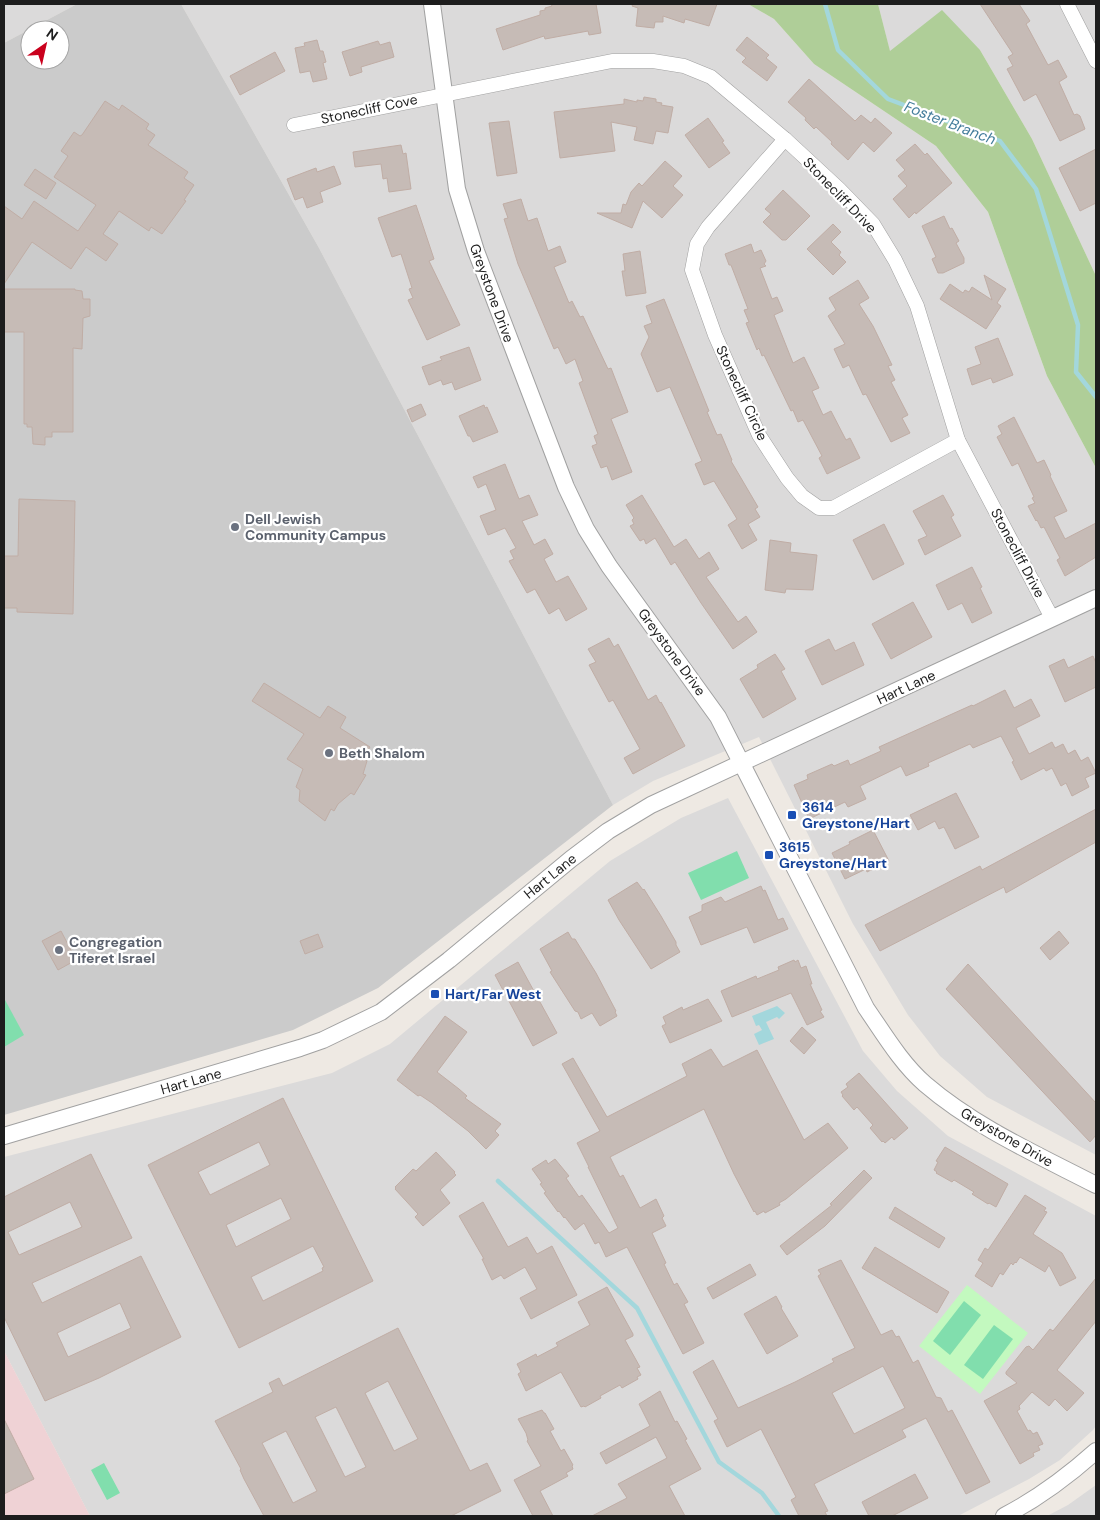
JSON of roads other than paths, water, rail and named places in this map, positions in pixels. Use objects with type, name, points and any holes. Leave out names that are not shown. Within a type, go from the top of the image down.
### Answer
[{"type":"street","name":"Greystone Drive","points":[[432,4],[458,189],[476,251],[566,487],[586,529],[609,566],[718,717],[866,1008],[891,1045],[924,1083],[960,1110],[996,1133],[1096,1186]]},
{"type":"street","points":[[1067,4],[1096,61]]},
{"type":"street","name":"Stonecliff Drive","points":[[444,94],[612,61],[653,61],[684,66],[711,77],[785,139],[839,188],[872,224],[895,260],[917,306],[958,440],[1052,618]]},
{"type":"street","name":"Stonecliff Cove","points":[[294,125],[444,94]]},
{"type":"street","name":"Stonecliff Circle","points":[[785,139],[708,227],[697,244],[692,270],[715,335],[759,435],[787,478],[802,496],[819,508],[834,508],[958,440]]},
{"type":"street","name":"Hart Lane","points":[[4,1136],[300,1048],[324,1040],[381,1012],[449,960],[570,859],[608,830],[651,805],[1096,598]]},
{"type":"street","points":[[1004,1516],[1023,1506],[1069,1475],[1096,1451]]},
{"type":"water","points":[[777,1006],[785,1013],[779,1019],[777,1017],[766,1022],[774,1039],[759,1045],[754,1034],[762,1030],[759,1025],[756,1026],[752,1016]]},
{"type":"waterway","name":"Foster Branch","points":[[825,4],[838,50],[888,99],[1000,141],[1036,189],[1078,325],[1076,372],[1096,397]]},
{"type":"waterway","points":[[498,1181],[637,1308],[719,1462],[762,1493],[779,1516]]},
{"type":"place","name":"Dell Jewish Community Campus","points":[[235,527]]},
{"type":"place","name":"Beth Shalom","points":[[329,753]]},
{"type":"place","name":"3614 Greystone/Hart","points":[[792,815]]},
{"type":"place","name":"3615 Greystone/Hart","points":[[769,855]]},
{"type":"place","name":"Congregation Tiferet Israel","points":[[59,950]]},
{"type":"place","name":"Hart/Far West","points":[[435,994]]}]
